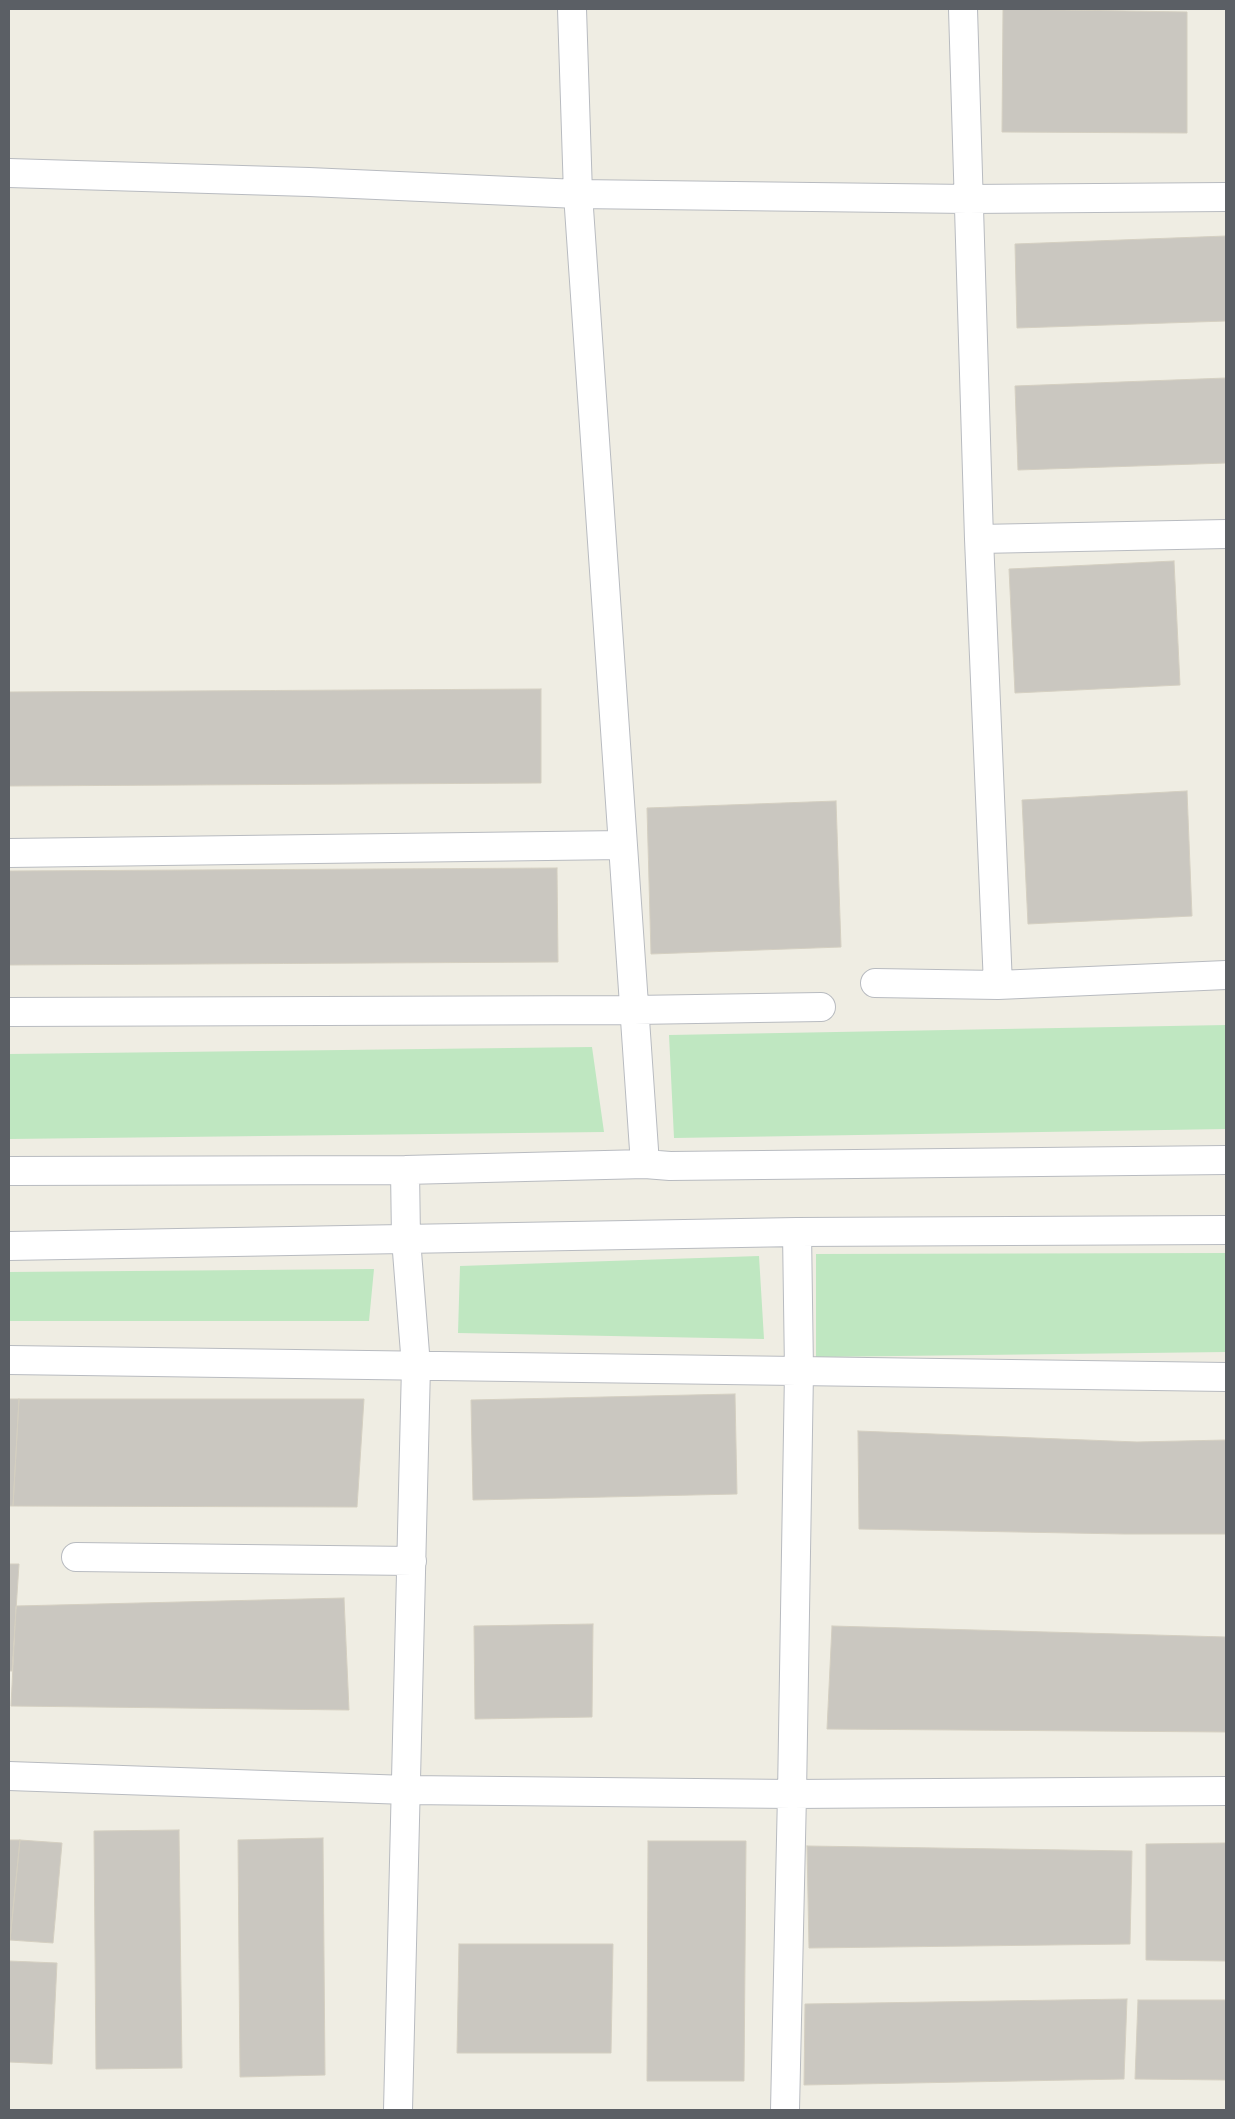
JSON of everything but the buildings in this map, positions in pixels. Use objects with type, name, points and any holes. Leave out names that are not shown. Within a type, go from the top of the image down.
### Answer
[{"type":"street","points":[[572,9],[578,194],[645,1164]]},
{"type":"street","points":[[963,9],[979,539],[998,985]]},
{"type":"street","points":[[9,173],[309,182],[578,194],[968,199],[1226,197]]},
{"type":"street","points":[[979,539],[1226,534]]},
{"type":"street","points":[[9,853],[623,845]]},
{"type":"street","points":[[875,983],[998,985],[1226,975]]},
{"type":"street","points":[[9,1012],[634,1010],[821,1007]]},
{"type":"street","points":[[9,1171],[405,1170],[645,1164],[670,1166],[1226,1160]]},
{"type":"street","points":[[398,2110],[416,1366],[406,1239],[405,1170]]},
{"type":"street","points":[[9,1246],[797,1232],[1226,1230]]},
{"type":"street","points":[[785,2110],[799,1371],[797,1232]]},
{"type":"street","points":[[9,1360],[1226,1377]]},
{"type":"street","points":[[76,1557],[412,1561]]},
{"type":"street","points":[[9,1776],[407,1790],[792,1794],[1226,1791]]},
{"type":"green space","points":[[1226,1025],[1226,1129],[674,1138],[669,1035]]},
{"type":"green space","points":[[592,1047],[604,1132],[9,1139],[9,1054]]},
{"type":"green space","points":[[1226,1253],[1226,1352],[816,1357],[816,1254]]},
{"type":"green space","points":[[759,1256],[764,1339],[458,1333],[460,1266]]},
{"type":"green space","points":[[374,1269],[369,1321],[9,1321],[9,1272]]}]
